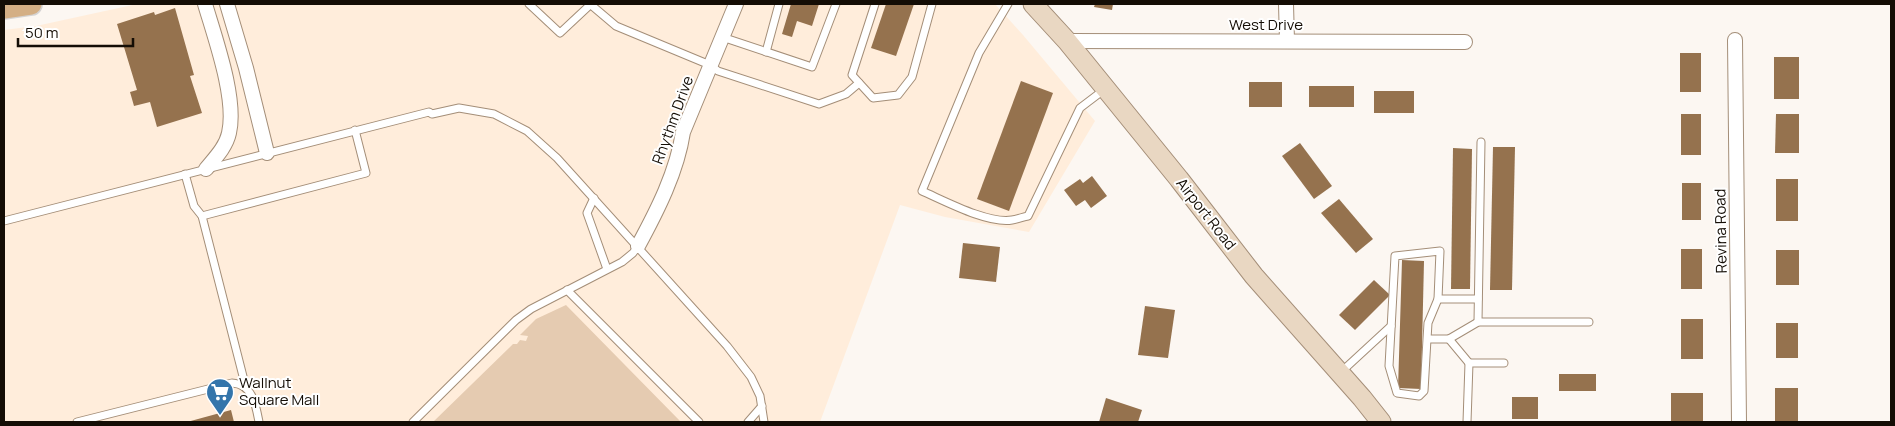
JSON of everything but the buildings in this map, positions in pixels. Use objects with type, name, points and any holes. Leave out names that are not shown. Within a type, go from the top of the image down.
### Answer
[{"type":"main road","points":[[4,8],[31,4]]},
{"type":"street","points":[[204,4],[219,49],[231,106],[229,135],[223,149],[206,169]]},
{"type":"street","points":[[227,4],[248,76],[267,153]]},
{"type":"street","name":"Rhythm Drive","points":[[638,246],[660,203],[681,149],[683,132],[736,4]]},
{"type":"street","name":"Airport Road","points":[[1033,4],[1067,41],[1254,276],[1381,422]]},
{"type":"street","points":[[1286,4],[1286,42]]},
{"type":"street","name":"Revina Road","points":[[1735,40],[1739,422]]},
{"type":"street","name":"West Drive","points":[[1067,41],[1465,42]]},
{"type":"lane","points":[[529,4],[560,33],[590,4],[616,26],[710,65],[718,71],[819,104],[846,94],[859,83]]},
{"type":"lane","points":[[766,52],[779,4]]},
{"type":"lane","points":[[722,37],[812,67],[836,4]]},
{"type":"lane","points":[[875,4],[852,75],[873,98],[898,96],[912,77],[932,4]]},
{"type":"lane","points":[[1008,4],[978,53],[922,192],[964,210],[999,220],[1012,220],[1028,216],[1080,108],[1105,88]]},
{"type":"lane","points":[[4,221],[429,112],[432,114],[459,108],[486,111],[503,117],[527,131],[557,158],[728,346],[751,376],[762,406],[764,422]]},
{"type":"lane","points":[[202,216],[366,173],[355,130]]},
{"type":"lane","points":[[1478,322],[1481,142]]},
{"type":"lane","points":[[185,174],[194,206],[202,216],[246,388]]},
{"type":"lane","points":[[594,198],[587,213],[607,269]]},
{"type":"lane","points":[[413,422],[516,320],[531,309],[622,262],[638,246]]},
{"type":"lane","points":[[1440,251],[1438,299],[1428,322],[1424,390],[1419,396],[1397,393],[1389,366],[1391,326],[1394,256],[1440,251]]},
{"type":"lane","points":[[567,290],[699,422]]},
{"type":"lane","points":[[1438,299],[1478,299]]},
{"type":"lane","points":[[1427,339],[1449,339],[1478,322],[1589,322]]},
{"type":"lane","points":[[1340,373],[1391,326]]},
{"type":"lane","points":[[1449,339],[1469,362],[1467,422]]},
{"type":"lane","points":[[1469,362],[1504,363]]},
{"type":"lane","points":[[76,422],[232,383],[240,384],[253,397],[260,422]]},
{"type":"lane","points":[[748,422],[762,406]]},
{"type":"shaded area","points":[[137,4],[995,4],[1095,121],[1029,232],[945,217],[900,205],[820,422],[4,422],[4,30],[36,26]]},
{"type":"shaded area","points":[[566,305],[681,422],[433,422],[513,344],[517,344],[520,340],[526,341],[528,336],[520,335],[536,319]]},
{"type":"place","name":"Wallnut Square Mall","points":[[220,416]]}]
